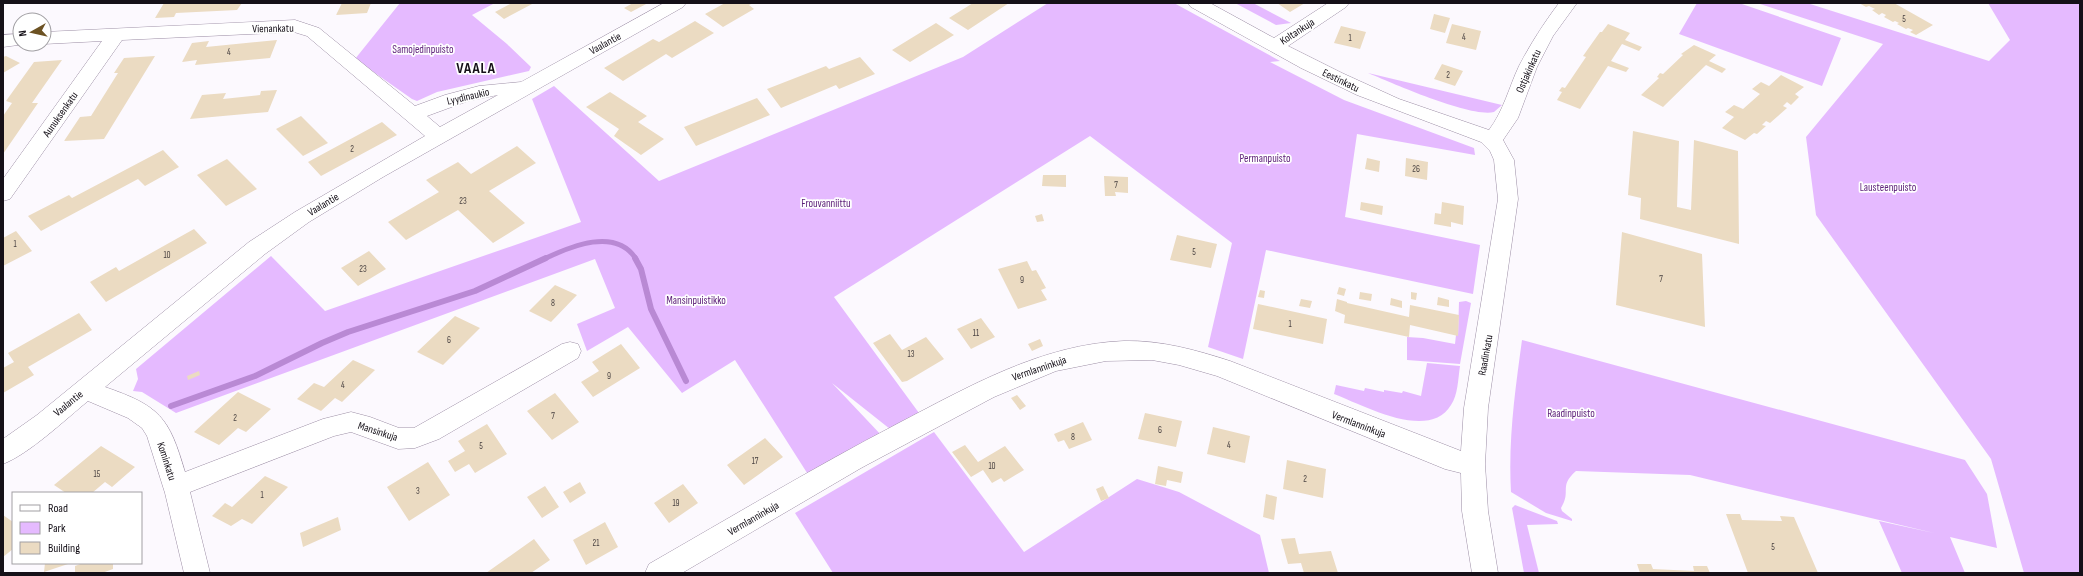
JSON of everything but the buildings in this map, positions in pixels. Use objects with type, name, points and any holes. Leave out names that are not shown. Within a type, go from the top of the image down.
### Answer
[{"type":"street","name":"Vaalantie","points":[[3,453],[85,390],[266,242],[332,199],[439,136],[677,3]]},
{"type":"street","name":"Eestinkatu","points":[[1197,3],[1275,46],[1371,95],[1477,133],[1492,140]]},
{"type":"street","name":"Koltankuja","points":[[1275,46],[1340,3]]},
{"type":"street","name":"Ostjakinkatu","points":[[1492,140],[1508,118],[1528,67],[1545,35],[1568,3]]},
{"type":"street","name":"Vienankatu","points":[[52,38],[295,26],[313,32],[439,136]]},
{"type":"street","name":"Aunuksenkatu","points":[[3,194],[116,34]]},
{"type":"street","name":"Lyydinaukio","points":[[414,115],[436,104],[468,95],[506,88],[524,89]]},
{"type":"street","name":"Raadinkatu","points":[[1485,573],[1474,511],[1473,464],[1476,408],[1490,326],[1508,199],[1508,180],[1505,168],[1499,152],[1492,140]]},
{"type":"street","name":"Vermlanninkuja","points":[[658,573],[862,455],[1009,378],[1053,361],[1106,352],[1150,350],[1173,353],[1196,359],[1454,461],[1473,464]]},
{"type":"street","name":"Mansinkuja","points":[[176,488],[332,426],[351,422],[370,427],[398,440],[415,438],[430,432],[570,351]]},
{"type":"street","name":"Kominkatu","points":[[85,390],[113,399],[143,414],[152,422],[162,442],[176,488],[197,573]]},
{"type":"green space","name":"Samojedinpuisto","points":[[400,3],[495,3],[472,15],[507,44],[531,67],[529,71],[437,92],[417,101],[412,99],[355,59]]},
{"type":"green space","points":[[1048,3],[1174,3],[1280,61],[1270,62],[1344,100],[1474,148],[1475,155],[1357,134],[1345,217],[1480,245],[1473,294],[1266,250],[1243,359],[1208,347],[1232,243],[1090,136],[834,297],[919,413],[890,429],[832,383],[883,437],[809,476],[735,360],[682,393],[628,327],[587,351],[577,324],[615,308],[595,259],[176,413],[142,392],[133,391],[138,379],[136,369],[271,256],[325,311],[581,222],[532,99],[554,86],[659,181],[963,57]]},
{"type":"green space","points":[[1235,3],[1253,3],[1291,23],[1276,25]]},
{"type":"green space","points":[[1697,3],[1739,3],[1841,38],[1822,86],[1679,34]]},
{"type":"green space","name":"Lausteenpuisto","points":[[1757,3],[1807,3],[1989,61],[2010,40],[1988,3],[2080,3],[2080,573],[2024,573],[1991,459],[1816,215],[1806,137],[1883,44]]},
{"type":"green space","points":[[1368,73],[1502,105],[1494,112],[1468,110],[1412,91]]},
{"type":"green space","points":[[1466,301],[1471,303],[1460,364],[1407,360],[1407,337],[1423,338],[1455,344],[1456,335],[1458,335],[1459,302]]},
{"type":"green space","name":"Raadinpuisto","points":[[1522,340],[1965,460],[1987,494],[1997,548],[1950,537],[1965,573],[1902,573],[1879,521],[1934,533],[1690,475],[1576,471],[1566,485],[1564,502],[1561,508],[1562,511],[1572,519],[1572,521],[1546,513],[1511,492],[1511,435]]},
{"type":"green space","points":[[1427,363],[1460,366],[1453,401],[1441,416],[1428,420],[1412,421],[1395,418],[1334,394],[1336,385],[1364,391],[1365,388],[1384,392],[1384,390],[1402,393],[1403,391],[1421,396]]},
{"type":"green space","points":[[934,432],[1024,552],[1137,479],[1179,492],[1260,535],[1269,573],[833,573],[795,513]]},
{"type":"green space","points":[[1515,505],[1557,521],[1558,524],[1527,525],[1539,573],[1524,573],[1512,508]]},
{"type":"waterway","points":[[544,259],[567,249],[593,242],[617,244],[627,249],[636,259]]},
{"type":"waterway","points":[[171,406],[255,376],[348,332],[475,291],[546,258]]},
{"type":"waterway","points":[[635,258],[641,269],[651,309],[686,381]]},
{"type":"district","name":"VAALA","points":[[476,68]]},
{"type":"park label","name":"Permanpuisto","points":[[1265,158]]},
{"type":"park label","name":"Frouvanniittu","points":[[826,203]]},
{"type":"park label","name":"Mansinpuistikko","points":[[696,300]]}]
